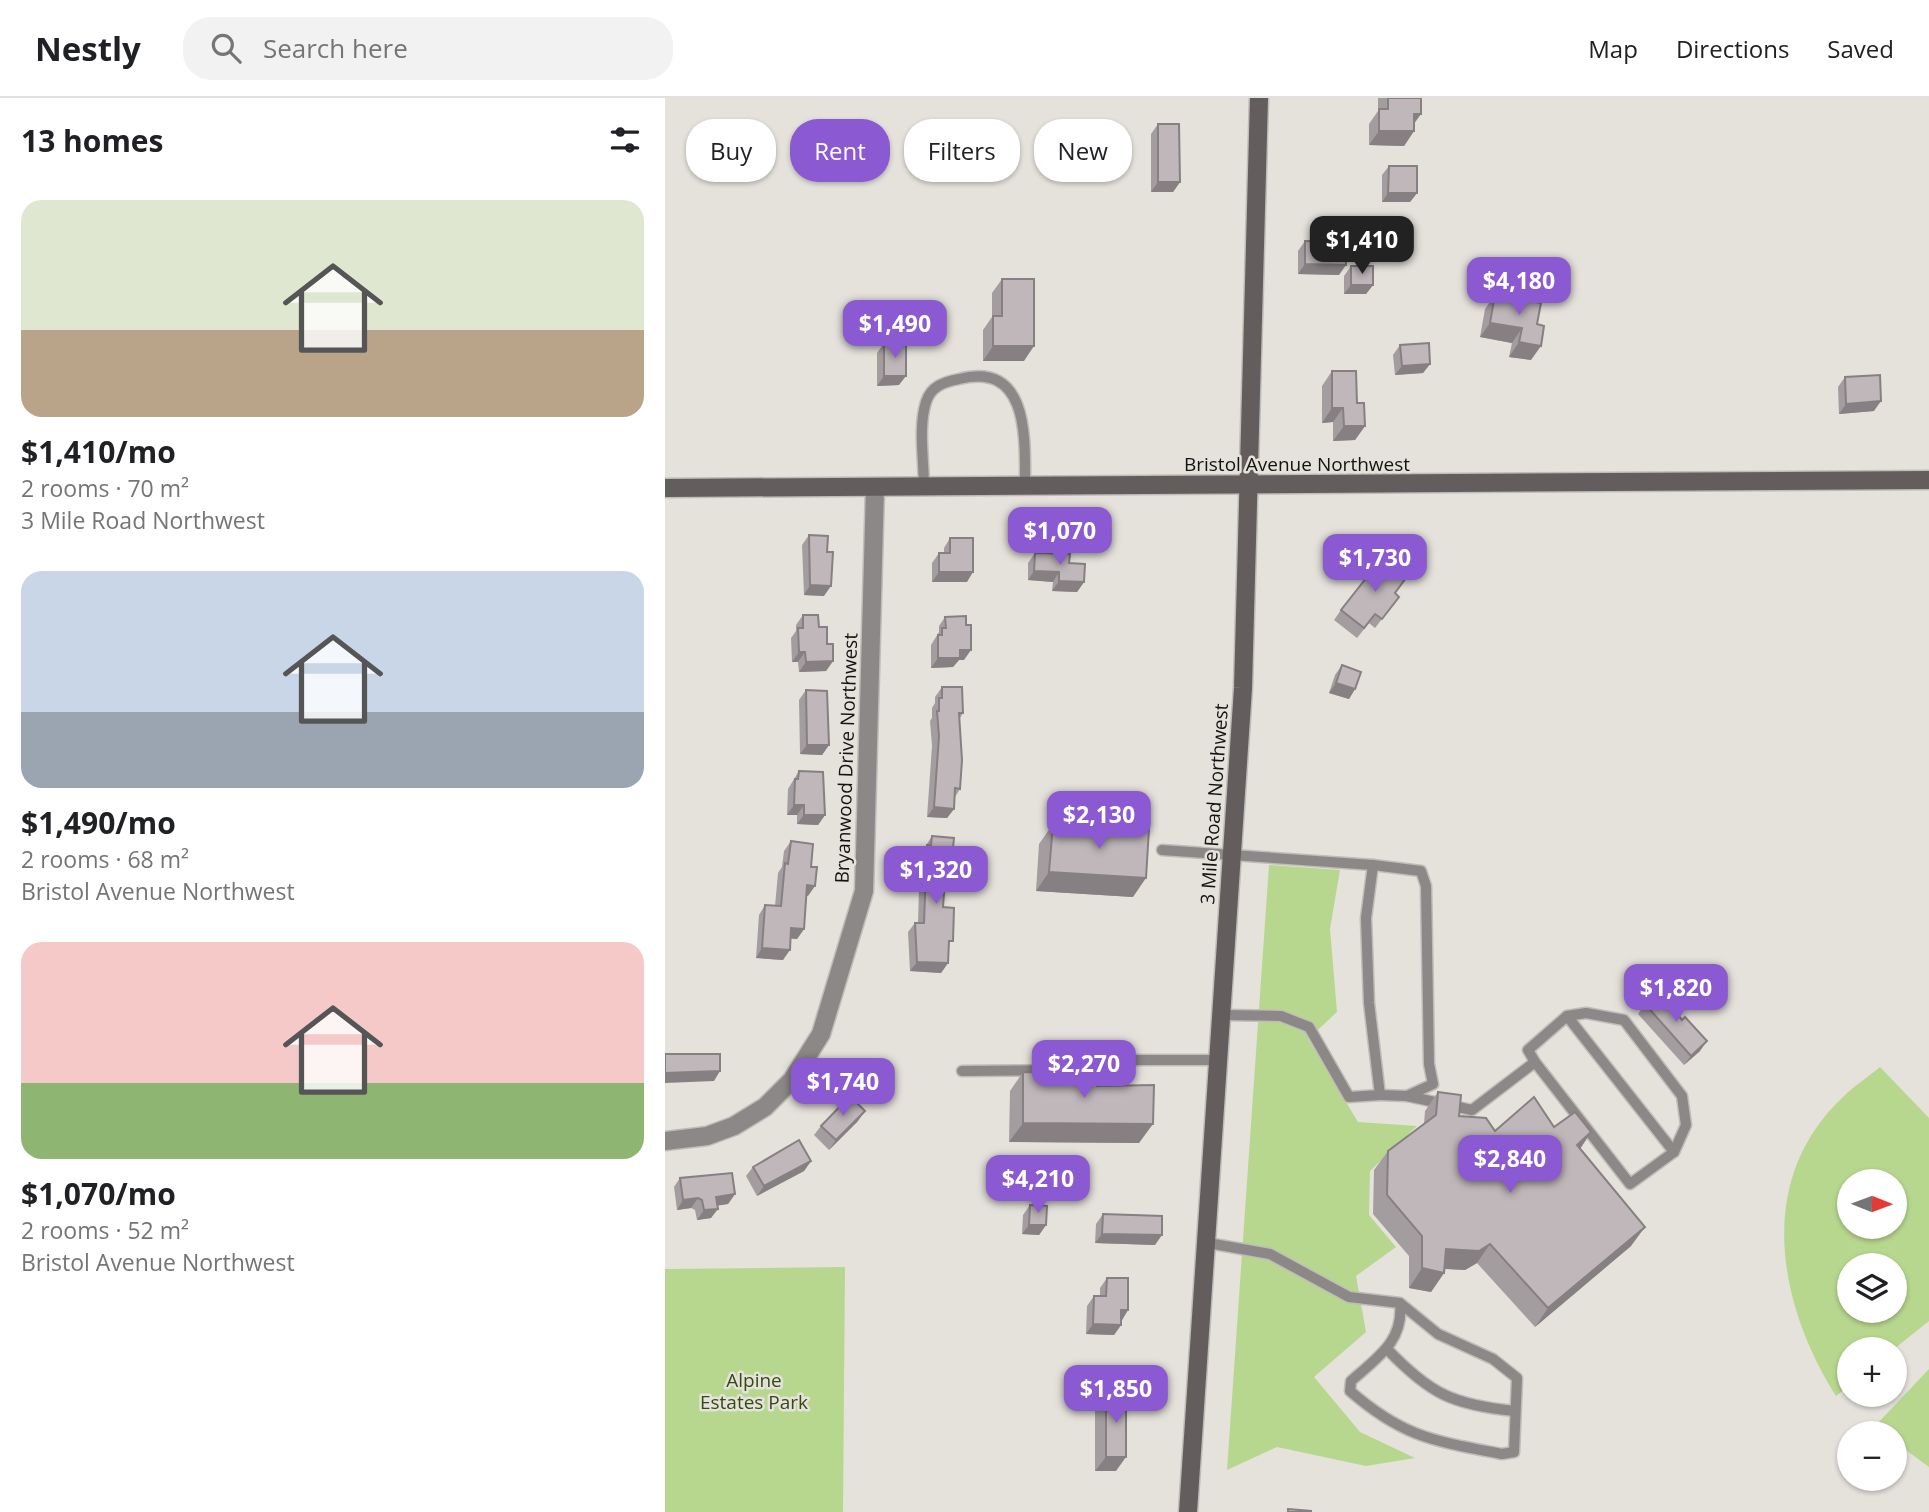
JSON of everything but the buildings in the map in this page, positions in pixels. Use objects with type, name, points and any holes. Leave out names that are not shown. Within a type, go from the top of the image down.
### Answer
[{"type":"main road","name":"3 Mile Road Northwest","points":[[1188,1512],[1243,688],[1259,98]]},
{"type":"main road","name":"Bristol Avenue Northwest","points":[[665,488],[1929,480]]},
{"type":"street","name":"Bryanwood Drive Northwest","points":[[665,1142],[707,1136],[734,1126],[765,1107],[792,1080],[821,1034],[864,891],[875,488]]},
{"type":"lane","points":[[924,488],[923,414],[932,390],[941,383],[987,375],[1006,384],[1020,408],[1025,442],[1025,487]]},
{"type":"lane","points":[[1162,850],[1373,865],[1421,871],[1426,886],[1429,1064],[1433,1084],[1407,1096]]},
{"type":"lane","points":[[1373,865],[1366,918],[1369,1003],[1381,1095]]},
{"type":"lane","points":[[1586,1013],[1624,1020],[1682,1096],[1686,1125],[1674,1152],[1630,1184],[1535,1062],[1528,1050],[1567,1016],[1586,1013]]},
{"type":"lane","points":[[1223,1015],[1281,1016],[1309,1027],[1349,1097],[1407,1096],[1472,1111],[1535,1062]]},
{"type":"lane","points":[[1567,1016],[1674,1152]]},
{"type":"lane","points":[[962,1071],[1099,1070],[1123,1060],[1219,1060]]},
{"type":"lane","points":[[1208,1243],[1270,1254],[1349,1297],[1400,1303],[1438,1334],[1493,1359],[1517,1378],[1514,1452],[1502,1454],[1428,1440],[1380,1417],[1350,1391],[1351,1381],[1387,1349],[1402,1323],[1400,1303]]},
{"type":"lane","points":[[1387,1349],[1415,1378],[1452,1401],[1515,1411]]},
{"type":"green space","points":[[1269,865],[1340,870],[1330,929],[1337,1012],[1308,1039],[1358,1122],[1417,1126],[1370,1171],[1369,1215],[1396,1247],[1356,1276],[1366,1332],[1314,1377],[1360,1432],[1415,1458],[1366,1466],[1277,1447],[1227,1470]]},
{"type":"green space","points":[[1880,1067],[1929,1118],[1929,1321],[1907,1339],[1837,1337],[1836,1396],[1816,1360],[1800,1322],[1789,1283],[1784,1243],[1786,1204],[1796,1166],[1815,1130],[1856,1085]]},
{"type":"green space","name":"Alpine Estates Park","points":[[845,1267],[843,1512],[665,1512],[665,1269]]},
{"type":"green space","points":[[1929,1369],[1929,1467],[1907,1451],[1907,1421],[1880,1421],[1893,1407],[1907,1407],[1907,1392]]}]
